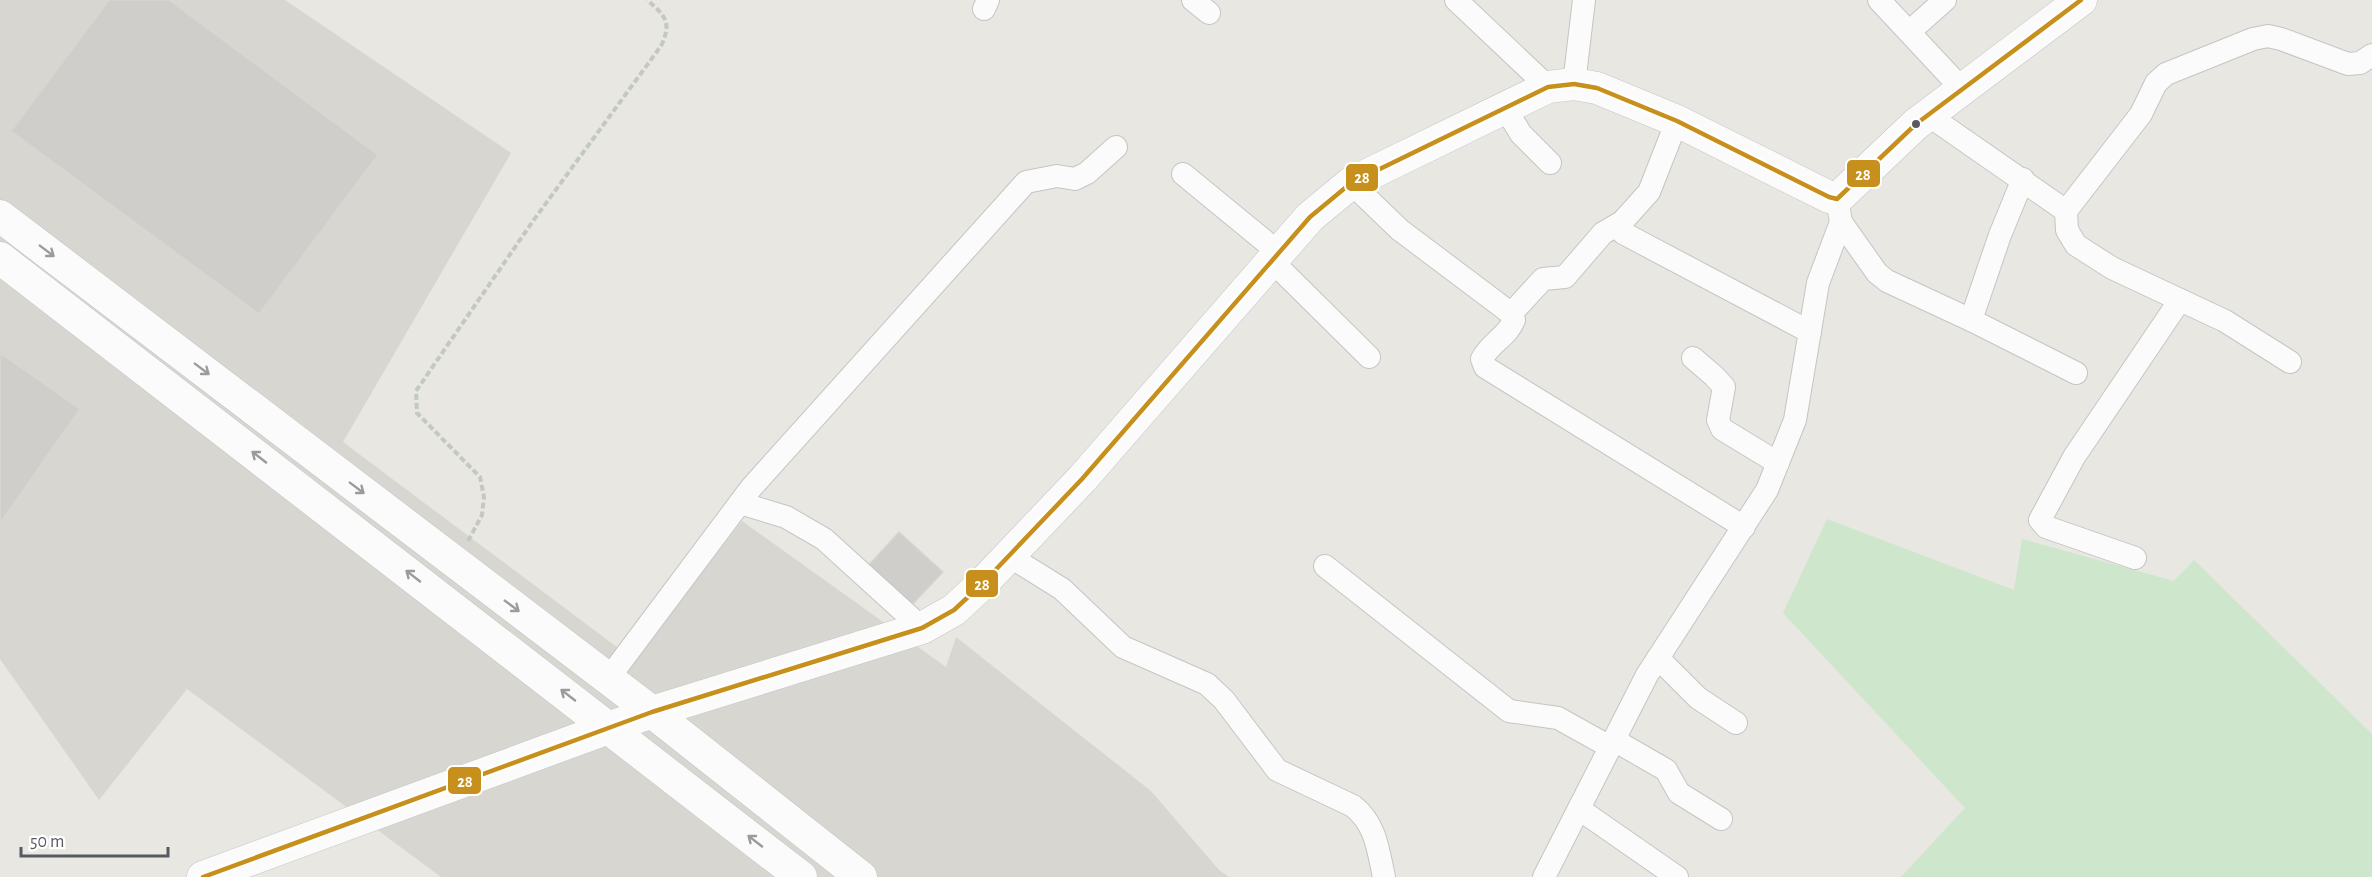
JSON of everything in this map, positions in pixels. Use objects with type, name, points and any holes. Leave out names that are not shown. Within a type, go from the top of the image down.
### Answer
[{"type":"street","points":[[1456,0],[1561,86]]},
{"type":"street","points":[[1561,86],[1584,0]]},
{"type":"street","points":[[1879,0],[1962,90]]},
{"type":"street","points":[[1909,32],[1945,0]]},
{"type":"street","points":[[1544,877],[1658,658],[1760,502],[1778,463],[1795,420],[1818,283],[1839,210],[1928,115],[2081,0]]},
{"type":"street","points":[[2290,362],[2225,321],[2112,268],[2076,245],[2067,230],[2066,211],[2142,114],[2156,83],[2166,74],[2253,39],[2268,36],[2348,64],[2360,63],[2372,55]]},
{"type":"street","points":[[202,877],[652,712],[922,628],[954,610],[1010,556],[1082,479],[1310,217],[1351,183],[1505,108],[1561,86],[1598,88],[1677,121],[1829,197],[1877,273],[1887,281],[2076,373]]},
{"type":"street","points":[[1505,108],[1521,134],[1550,163]]},
{"type":"street","points":[[1928,115],[2066,211]]},
{"type":"street","points":[[1511,314],[1544,279],[1565,277],[1603,233],[1622,222],[1649,192],[1677,121]]},
{"type":"street","points":[[608,679],[740,503],[1026,182],[1057,176],[1075,178],[1087,172],[1116,147]]},
{"type":"street","points":[[1184,174],[1274,256],[1369,357]]},
{"type":"street","points":[[1971,320],[2000,235],[2023,179]]},
{"type":"street","points":[[1351,183],[1400,230],[1511,314],[1514,320],[1511,328],[1482,359],[1485,367],[1744,527]]},
{"type":"street","points":[[0,216],[652,712],[861,877]]},
{"type":"street","points":[[1622,222],[1620,229],[1623,234],[1810,332]]},
{"type":"street","points":[[0,258],[801,877]]},
{"type":"street","points":[[2135,558],[2046,527],[2040,520],[2074,457],[2180,300]]},
{"type":"street","points":[[1693,358],[1714,375],[1724,387],[1718,420],[1722,429],[1778,463]]},
{"type":"street","points":[[740,503],[786,517],[824,539],[922,628]]},
{"type":"street","points":[[1010,556],[1062,589],[1129,650],[1188,675],[1216,691],[1277,770],[1353,806],[1364,814],[1372,827],[1384,877]]},
{"type":"street","points":[[1325,566],[1509,711],[1558,718],[1666,770],[1679,793],[1721,819]]},
{"type":"street","points":[[1658,658],[1689,691],[1736,723]]},
{"type":"street","points":[[1579,809],[1677,877]]},
{"type":"path","points":[[456,563],[482,515],[484,497],[480,477],[417,413],[416,391],[533,221],[661,46],[668,32],[666,20],[647,0]]},
{"type":"shaded area","points":[[0,0],[285,0],[511,153],[343,442],[634,660],[742,521],[946,667],[956,637],[1151,791],[1219,870],[1229,877],[441,877],[187,689],[99,800],[0,659]]},
{"type":"green space","points":[[1827,519],[2014,590],[2022,539],[2174,581],[2194,560],[2372,734],[2372,877],[1901,877],[1965,808],[1783,613]]},
{"type":"building","points":[[109,0],[169,0],[378,155],[259,314],[11,131]]},
{"type":"building","points":[[0,353],[80,409],[0,523]]},
{"type":"building","points":[[899,532],[943,572],[910,607],[866,568]]},
{"type":"transit line","name":"28","points":[[203,877],[652,712],[922,628],[954,610],[982,584],[1082,479],[1310,217],[1351,183],[1548,87],[1574,84],[1597,88],[1677,121],[1837,199],[1916,124],[2081,0]]}]
